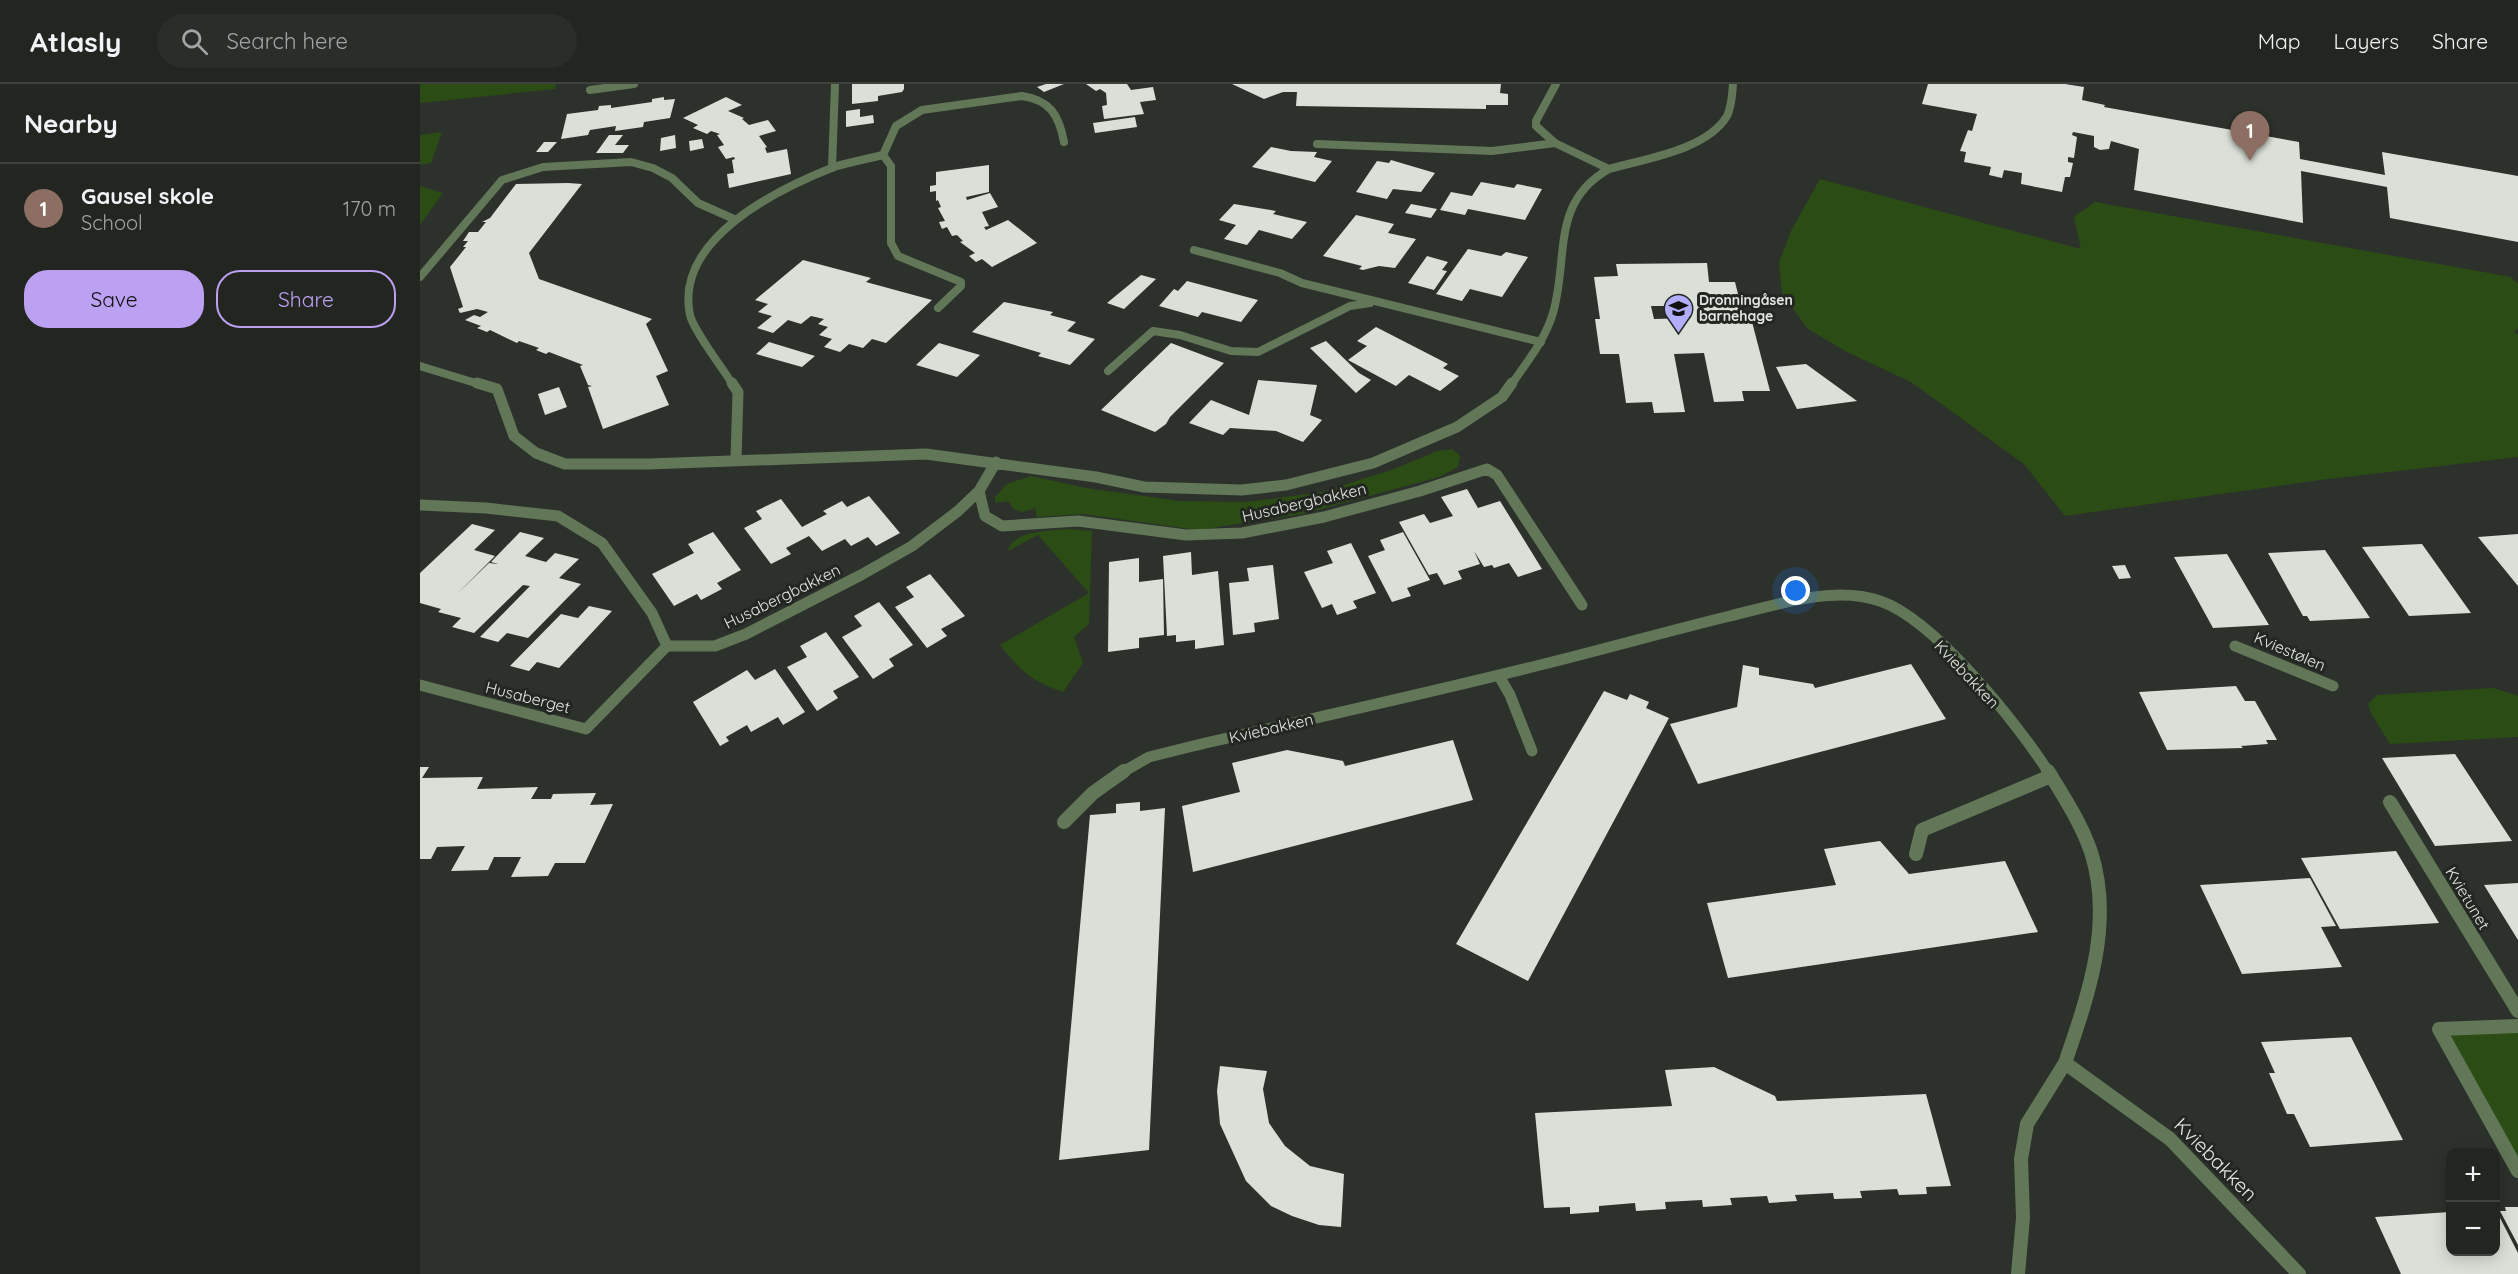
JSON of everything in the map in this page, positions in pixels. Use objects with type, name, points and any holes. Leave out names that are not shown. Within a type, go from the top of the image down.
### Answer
[{"type":"street","points":[[590,90],[634,84]]},
{"type":"street","points":[[832,168],[835,84]]},
{"type":"street","points":[[1556,84],[1536,121],[1539,131],[1555,143],[1609,169]]},
{"type":"street","name":"Husabergbakken","points":[[420,366],[497,389],[514,436],[536,453],[565,464],[649,464],[736,459],[926,454],[996,462],[1144,487],[1242,490],[1286,485],[1373,463],[1457,427],[1502,397],[1541,342],[1553,314],[1569,211],[1582,189],[1595,177],[1609,169],[1682,148],[1706,136],[1725,120],[1732,102],[1732,84]]},
{"type":"street","points":[[883,155],[896,126],[922,110],[1022,96],[1037,98],[1053,106],[1062,128],[1064,142]]},
{"type":"street","points":[[1317,144],[1492,151],[1555,143]]},
{"type":"street","points":[[736,459],[738,392],[690,317],[689,298],[694,269],[712,243],[734,219],[767,199],[832,168],[883,155]]},
{"type":"street","points":[[883,155],[891,166],[891,243],[898,256],[961,282],[961,286],[938,308]]},
{"type":"street","points":[[420,277],[502,180],[543,167],[631,162],[653,168],[672,178],[698,203],[734,219]]},
{"type":"street","points":[[1194,250],[1280,273],[1302,283],[1541,342]]},
{"type":"street","points":[[1107,371],[1153,331],[1173,334],[1241,354],[1258,352],[1350,306],[1379,302]]},
{"type":"street","name":"Husabergbakken","points":[[667,646],[721,644],[849,582],[936,531],[957,514],[979,491],[996,462]]},
{"type":"street","name":"Husabergbakken","points":[[979,491],[985,516],[1002,526],[1078,521],[1186,536],[1242,533],[1324,517],[1409,494],[1487,468],[1497,475],[1582,606]]},
{"type":"street","points":[[420,505],[486,508],[558,516],[602,543],[652,613],[667,646]]},
{"type":"street","name":"Kviebakken","points":[[1064,822],[1084,800],[1103,785],[1125,769],[1149,757],[1499,676],[1671,628],[1799,600],[1863,597],[1882,601],[1898,609],[1947,650],[2033,748],[2081,829],[2092,855],[2100,909],[2099,942],[2083,1013],[2065,1063],[2027,1124],[2021,1159],[2023,1218],[2018,1274]]},
{"type":"street","name":"Husaberget","points":[[420,685],[586,729],[667,646]]},
{"type":"street","name":"Kviestølen","points":[[2235,646],[2333,686]]},
{"type":"street","points":[[1499,676],[1510,695],[1532,751]]},
{"type":"street","points":[[1916,854],[1922,830],[2051,776]]},
{"type":"street","name":"Kvietunet","points":[[2390,802],[2518,1011]]},
{"type":"street","points":[[2518,1026],[2439,1029],[2518,1171]]},
{"type":"street","name":"Kviebakken","points":[[2065,1063],[2170,1138],[2299,1274]]},
{"type":"green space","points":[[420,84],[556,84],[555,89],[420,103]]},
{"type":"green space","points":[[442,132],[431,163],[420,165],[420,135]]},
{"type":"green space","points":[[1820,179],[2081,249],[2074,217],[2095,202],[2511,277],[2518,284],[2518,328],[2514,331],[2518,335],[2518,457],[2320,480],[2065,516],[2024,464],[1911,382],[1847,352],[1808,329],[1782,294],[1779,263],[1791,231]]},
{"type":"green space","points":[[420,186],[443,193],[420,225]]},
{"type":"green space","points":[[1452,449],[1460,456],[1458,467],[1439,477],[1303,514],[1198,530],[1083,514],[1037,517],[1035,508],[1023,512],[1013,509],[1009,501],[995,503],[995,497],[1007,484],[1031,476],[1086,488],[1179,501],[1247,502],[1322,492],[1394,469],[1437,451]]},
{"type":"green space","points":[[1068,529],[1092,531],[1089,624],[1074,637],[1083,663],[1063,692],[1027,674],[1000,645],[1089,593],[1038,535],[1008,551],[1011,544],[1024,535]]},
{"type":"green space","points":[[2494,688],[2518,696],[2518,737],[2390,744],[2368,704],[2377,695]]},
{"type":"green space","points":[[2518,1026],[2518,1171],[2439,1029]]},
{"type":"building","points":[[852,84],[904,84],[904,89],[902,92],[878,96],[878,101],[852,104]]},
{"type":"building","points":[[1046,84],[1064,84],[1044,92],[1037,87]]},
{"type":"building","points":[[1086,84],[1127,84],[1131,90],[1153,87],[1156,100],[1140,102],[1144,114],[1104,119],[1102,106],[1107,105],[1106,93],[1100,89],[1096,91]]},
{"type":"building","points":[[1232,84],[1501,84],[1500,93],[1508,94],[1508,105],[1486,105],[1486,109],[1296,106],[1297,92],[1283,92],[1264,99]]},
{"type":"building","points":[[1928,84],[2065,84],[2084,87],[2082,100],[2105,105],[2104,107],[2299,142],[2300,159],[2385,175],[2382,152],[2518,176],[2518,242],[2390,218],[2387,187],[2301,171],[2303,223],[2134,190],[2139,149],[2111,141],[2109,149],[2100,150],[2094,147],[2094,136],[2073,132],[2072,135],[2077,137],[2074,158],[2068,157],[2068,162],[2073,163],[2070,177],[2065,177],[2062,192],[2021,184],[2022,173],[2004,170],[2002,178],[1989,175],[1991,167],[1964,162],[1966,152],[1960,151],[1968,130],[1972,131],[1977,114],[1922,104]]},
{"type":"building","points":[[664,97],[664,100],[675,99],[670,118],[644,122],[643,127],[615,131],[616,126],[590,130],[588,135],[561,139],[567,114],[598,110],[599,106],[611,105],[611,108],[652,102],[652,99]]},
{"type":"building","points":[[726,97],[742,105],[728,111],[744,118],[742,119],[749,125],[768,120],[776,131],[759,136],[767,147],[765,148],[767,153],[787,149],[791,174],[729,188],[727,174],[734,173],[732,160],[735,159],[734,157],[726,159],[718,147],[724,145],[717,135],[720,134],[711,131],[707,134],[693,128],[698,125],[683,118]]},
{"type":"building","points":[[860,109],[860,117],[873,115],[874,123],[846,127],[846,111]]},
{"type":"building","points":[[1135,117],[1137,127],[1095,133],[1093,123]]},
{"type":"building","points":[[609,135],[623,135],[615,145],[629,145],[623,153],[596,153]]},
{"type":"building","points":[[675,135],[676,148],[660,151],[661,138]]},
{"type":"building","points":[[702,139],[704,148],[690,151],[689,141]]},
{"type":"building","points":[[544,142],[557,142],[548,152],[536,152]]},
{"type":"building","points":[[1271,147],[1291,151],[1317,152],[1314,157],[1332,161],[1315,182],[1252,167]]},
{"type":"building","points":[[1391,160],[1435,173],[1421,192],[1393,189],[1387,199],[1356,192],[1377,161],[1389,163]]},
{"type":"building","points":[[989,165],[989,192],[966,197],[967,200],[990,193],[998,207],[982,212],[989,226],[984,227],[986,230],[1008,220],[1037,243],[992,267],[982,259],[976,262],[969,256],[975,253],[960,242],[963,241],[957,235],[952,236],[947,227],[942,229],[939,222],[945,221],[938,208],[941,207],[938,200],[936,201],[936,191],[930,192],[930,186],[936,185],[936,172]]},
{"type":"building","points":[[1481,182],[1514,188],[1517,184],[1542,189],[1525,220],[1468,209],[1465,215],[1440,210],[1451,192],[1472,196]]},
{"type":"building","points":[[516,184],[582,184],[529,253],[539,279],[652,319],[646,324],[668,371],[656,376],[669,405],[603,429],[588,387],[592,386],[588,385],[580,366],[583,365],[549,352],[546,354],[536,350],[539,348],[519,341],[517,343],[490,330],[487,332],[477,328],[481,326],[465,320],[474,315],[480,317],[488,312],[477,309],[460,313],[458,309],[463,307],[450,267],[466,247],[463,247],[468,241],[463,241],[469,232],[478,232],[486,222],[482,222],[490,218]]},
{"type":"building","points":[[1234,204],[1276,211],[1273,214],[1307,222],[1292,239],[1259,230],[1247,245],[1224,239],[1236,225],[1219,220]]},
{"type":"building","points":[[1411,204],[1437,209],[1431,218],[1405,213]]},
{"type":"building","points":[[1356,215],[1394,224],[1388,233],[1416,239],[1395,268],[1379,266],[1363,270],[1359,269],[1362,266],[1323,256]]},
{"type":"building","points":[[1468,249],[1501,256],[1506,252],[1528,257],[1502,297],[1470,289],[1462,301],[1436,294]]},
{"type":"building","points":[[1427,256],[1448,262],[1442,270],[1447,271],[1434,290],[1408,283]]},
{"type":"building","points":[[803,260],[871,278],[866,282],[932,300],[886,343],[872,339],[863,348],[849,344],[840,352],[824,347],[832,339],[819,335],[828,327],[818,324],[824,319],[811,316],[801,324],[788,320],[773,333],[757,328],[772,316],[758,312],[768,304],[755,300]]},
{"type":"building","points":[[1707,263],[1709,282],[1735,282],[1744,318],[1751,318],[1770,391],[1742,391],[1744,401],[1714,402],[1704,353],[1674,354],[1685,412],[1654,413],[1652,402],[1626,403],[1619,354],[1600,354],[1595,319],[1600,319],[1594,277],[1618,276],[1616,264]],"holes":[[[1651,306],[1689,306],[1691,318],[1654,319]]]},
{"type":"building","points":[[1141,275],[1156,279],[1124,309],[1107,303]]},
{"type":"building","points":[[1187,281],[1258,300],[1241,322],[1202,312],[1198,317],[1159,306],[1174,289],[1178,291]]},
{"type":"building","points":[[1004,302],[1053,312],[1050,315],[1076,322],[1067,331],[1095,339],[1070,365],[1038,356],[1041,353],[972,332]]},
{"type":"building","points":[[1376,327],[1448,364],[1443,368],[1459,376],[1440,391],[1409,375],[1396,386],[1348,360],[1367,346],[1357,341]]},
{"type":"building","points":[[1326,341],[1359,373],[1371,380],[1356,393],[1310,348]]},
{"type":"building","points":[[769,342],[815,356],[802,367],[756,354]]},
{"type":"building","points":[[939,343],[980,355],[957,377],[916,365]]},
{"type":"building","points":[[1171,343],[1224,363],[1170,417],[1166,424],[1155,432],[1101,410]]},
{"type":"building","points":[[1806,364],[1857,401],[1797,409],[1776,367]]},
{"type":"building","points":[[1258,380],[1317,385],[1310,415],[1322,420],[1303,442],[1276,431],[1230,428],[1223,435],[1189,423],[1211,400],[1249,415]]},
{"type":"building","points":[[559,387],[567,407],[545,415],[538,394]]},
{"type":"building","points":[[1467,489],[1478,508],[1500,501],[1542,569],[1518,577],[1509,563],[1494,568],[1492,565],[1484,567],[1474,551],[1480,564],[1458,571],[1462,579],[1444,585],[1437,573],[1429,575],[1399,522],[1424,514],[1430,523],[1453,516],[1441,497]]},
{"type":"building","points":[[869,496],[900,533],[876,546],[868,537],[851,546],[845,539],[822,551],[809,536],[786,548],[791,554],[771,564],[744,528],[762,519],[756,511],[781,499],[802,527],[827,514],[823,511],[842,501],[847,507]]},
{"type":"building","points":[[472,524],[495,530],[474,550],[495,556],[456,595],[489,563],[498,564],[491,562],[520,532],[544,538],[525,556],[546,562],[555,553],[579,559],[559,578],[581,584],[528,638],[507,633],[498,642],[480,637],[530,586],[523,585],[474,633],[452,627],[461,618],[438,612],[441,609],[420,603],[420,573]]},
{"type":"building","points":[[713,532],[741,570],[717,583],[722,589],[701,600],[697,594],[674,606],[652,574],[694,553],[688,544]]},
{"type":"building","points":[[1403,532],[1430,580],[1407,588],[1411,596],[1392,602],[1368,556],[1385,550],[1380,540]]},
{"type":"building","points":[[2518,534],[2518,586],[2478,537]]},
{"type":"building","points":[[1351,543],[1376,593],[1353,601],[1357,608],[1337,615],[1332,604],[1322,608],[1304,572],[1333,563],[1327,551]]},
{"type":"building","points":[[2422,544],[2471,613],[2409,616],[2362,547]]},
{"type":"building","points":[[2325,550],[2370,618],[2310,621],[2307,616],[2303,616],[2268,553]]},
{"type":"building","points":[[1191,552],[1192,575],[1218,571],[1224,645],[1195,649],[1195,640],[1176,642],[1176,635],[1167,636],[1163,556]]},
{"type":"building","points":[[2227,554],[2269,625],[2213,628],[2174,557]]},
{"type":"building","points":[[1139,558],[1139,582],[1163,579],[1164,635],[1139,638],[1139,648],[1108,652],[1109,562]]},
{"type":"building","points":[[1273,565],[1279,619],[1254,623],[1255,632],[1233,635],[1229,583],[1249,581],[1247,568]]},
{"type":"building","points":[[2125,565],[2131,578],[2119,579],[2112,566]]},
{"type":"building","points":[[930,574],[965,616],[941,629],[947,636],[927,648],[895,607],[914,597],[906,587]]},
{"type":"building","points":[[879,602],[913,645],[889,659],[894,666],[873,679],[842,637],[862,626],[854,616]]},
{"type":"building","points":[[589,606],[612,611],[559,668],[537,662],[529,671],[510,666],[561,614],[578,618]]},
{"type":"building","points":[[826,632],[859,677],[833,691],[838,698],[817,711],[787,667],[807,657],[800,646]]},
{"type":"building","points":[[1911,664],[1946,719],[1698,784],[1670,724],[1737,707],[1743,665],[1759,668],[1759,675],[1813,684],[1815,688]]},
{"type":"building","points":[[775,669],[805,712],[783,725],[778,717],[751,732],[747,725],[726,737],[729,741],[720,746],[693,702],[747,670],[755,680]]},
{"type":"building","points":[[2236,686],[2245,701],[2255,701],[2277,740],[2266,740],[2268,744],[2241,746],[2243,748],[2167,750],[2139,692]]},
{"type":"building","points":[[1604,691],[1627,700],[1630,694],[1649,702],[1646,708],[1669,718],[1528,981],[1456,944]]},
{"type":"building","points":[[1453,740],[1473,800],[1193,872],[1182,806],[1240,792],[1232,763],[1287,750],[1343,761],[1345,766]]},
{"type":"building","points":[[2455,754],[2512,841],[2435,846],[2382,758]]},
{"type":"building","points":[[420,767],[429,767],[422,778],[483,777],[477,789],[538,787],[531,799],[551,799],[553,794],[596,793],[590,805],[613,804],[585,863],[555,863],[548,876],[511,877],[521,857],[494,857],[488,870],[451,871],[465,846],[437,847],[431,859],[420,859]]},
{"type":"building","points":[[1140,802],[1140,811],[1165,808],[1149,1150],[1059,1160],[1090,815],[1116,813],[1116,804]]},
{"type":"building","points":[[1880,841],[1909,874],[2005,861],[2038,932],[1728,978],[1707,903],[1836,885],[1824,849]]},
{"type":"building","points":[[2396,851],[2439,923],[2340,929],[2301,858]]},
{"type":"building","points":[[2310,878],[2336,926],[2321,927],[2342,967],[2242,974],[2200,885]]},
{"type":"building","points":[[2518,883],[2518,940],[2484,885]]},
{"type":"building","points":[[2351,1037],[2403,1140],[2310,1147],[2294,1114],[2287,1114],[2269,1073],[2275,1073],[2261,1042]]},
{"type":"building","points":[[1220,1066],[1267,1071],[1263,1089],[1269,1123],[1285,1146],[1310,1166],[1344,1174],[1341,1227],[1319,1225],[1271,1206],[1246,1181],[1220,1124],[1217,1091]]},
{"type":"building","points":[[1714,1067],[1775,1096],[1777,1101],[1926,1094],[1951,1186],[1926,1187],[1927,1194],[1899,1195],[1897,1189],[1860,1191],[1862,1198],[1834,1199],[1833,1193],[1795,1195],[1797,1201],[1769,1203],[1767,1196],[1730,1198],[1732,1205],[1703,1207],[1702,1200],[1665,1202],[1666,1209],[1636,1211],[1635,1203],[1599,1206],[1599,1212],[1570,1214],[1570,1207],[1544,1208],[1535,1113],[1672,1106],[1665,1070]]},
{"type":"building","points":[[2505,1207],[2518,1207],[2518,1245],[2500,1211],[2506,1211]]},
{"type":"building","points":[[2446,1212],[2446,1256],[2500,1256],[2500,1218],[2518,1253],[2518,1274],[2401,1274],[2375,1217]]},
{"type":"place","name":"Gausel skole","points":[[2250,161]]},
{"type":"place","name":"Dronningåsen barnehage","points":[[1678,334]]}]
